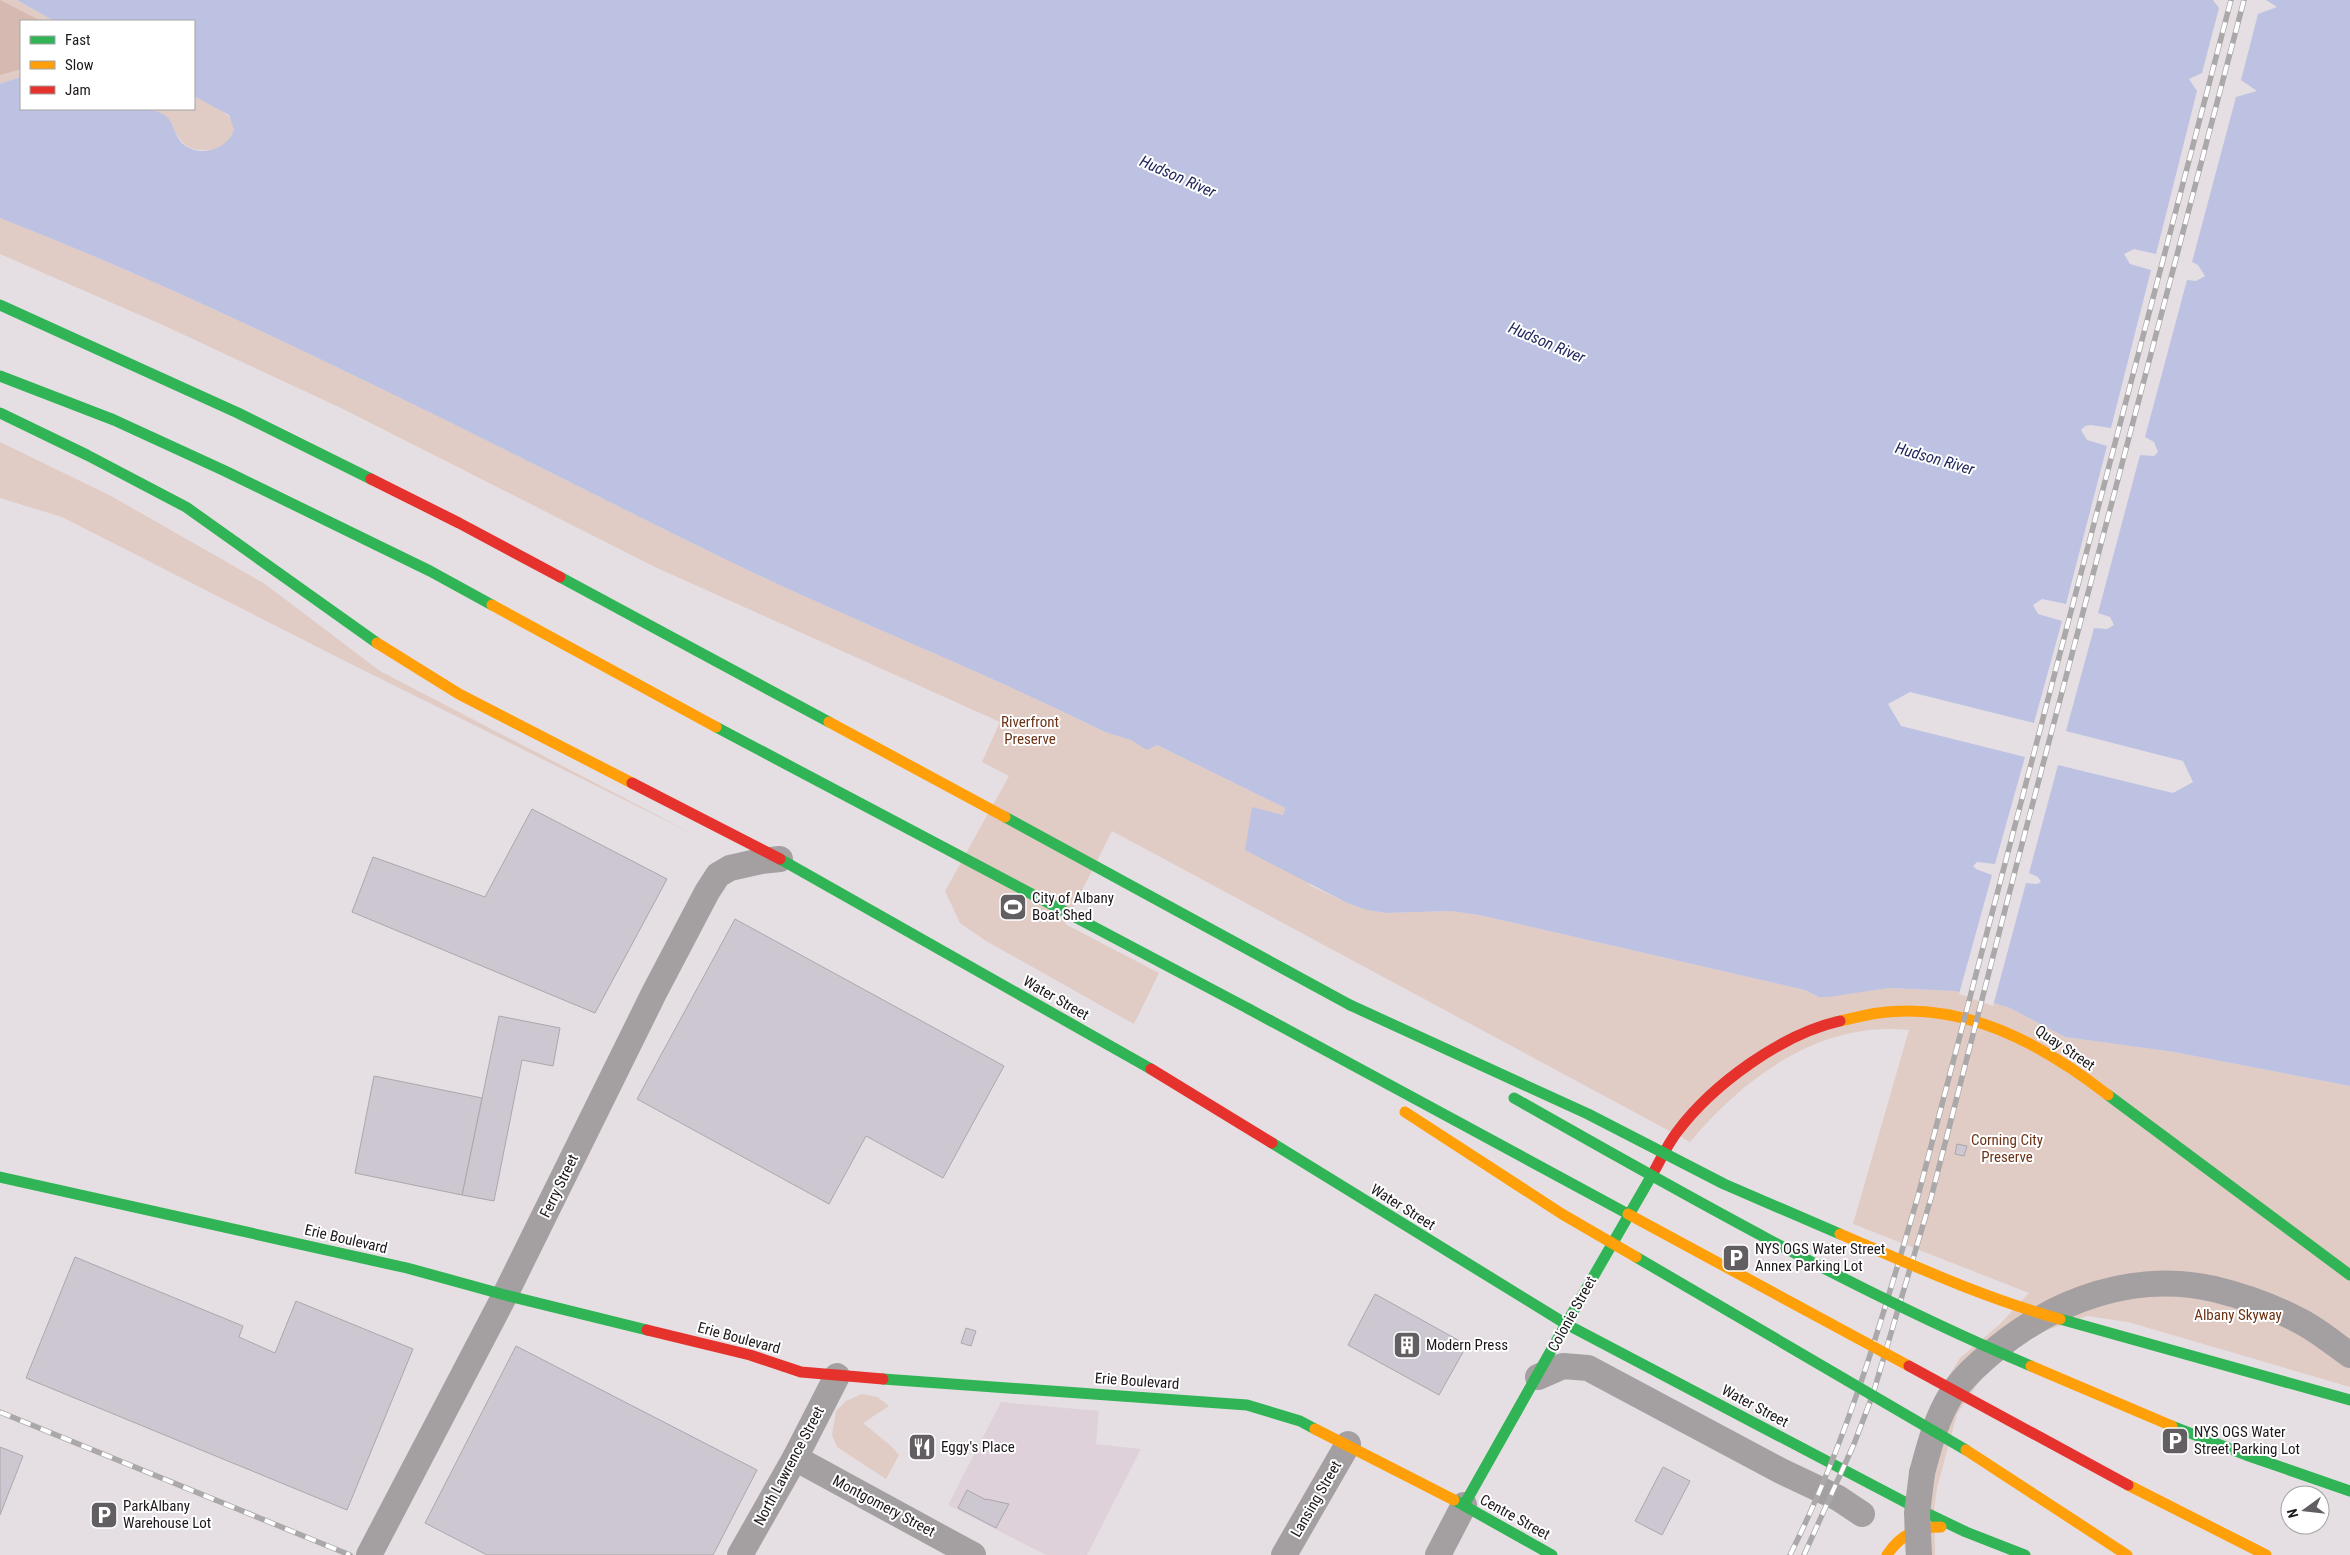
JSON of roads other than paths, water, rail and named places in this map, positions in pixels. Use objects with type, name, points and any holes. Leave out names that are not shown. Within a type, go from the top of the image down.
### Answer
[{"type":"main road","points":[[0,305],[213,401],[358,472],[572,583],[1350,1005],[1462,1069]]},
{"type":"main road","points":[[0,309],[18,314]]},
{"type":"main road","points":[[0,376],[114,420],[242,479],[430,571],[544,635],[1249,1010],[2150,1497],[2266,1555]]},
{"type":"main road","name":"Water Street","points":[[0,413],[87,455],[186,508],[233,539],[359,631],[408,664],[459,694],[780,859],[1177,1084],[1566,1324],[1878,1488],[1966,1532],[2025,1555]]},
{"type":"main road","points":[[1350,1005],[1588,1114],[1724,1184],[1885,1255],[1962,1286],[2048,1316],[2350,1400]]},
{"type":"main road","points":[[1249,1010],[1364,1085]]},
{"type":"main road","name":"Quay Street","points":[[1723,1084],[1753,1061],[1785,1041],[1816,1027],[1846,1018],[1904,1010],[1944,1014],[1976,1020],[2021,1037],[2071,1069],[2350,1274]]},
{"type":"main road","name":"Colonie Street","points":[[1464,1505],[1677,1132],[1698,1107],[1723,1084]]},
{"type":"main road","points":[[1506,1094],[1719,1212],[1926,1319],[2022,1364],[2100,1394],[2172,1426],[2246,1455],[2350,1491]]},
{"type":"main road","points":[[1397,1106],[1562,1214],[1964,1448],[2127,1555]]},
{"type":"main road","name":"Erie Boulevard","points":[[0,1177],[407,1268],[505,1295],[750,1355],[801,1372],[1247,1405],[1300,1420],[1464,1505]]},
{"type":"main road","name":"Centre Street","points":[[1464,1505],[1552,1555]]},
{"type":"main road","points":[[1887,1555],[1892,1544],[1908,1532],[1918,1529],[1941,1526],[1966,1532]]},
{"type":"street","name":"Ferry Street","points":[[369,1555],[505,1295],[654,993],[707,892],[718,875],[730,868],[761,860],[780,859]]},
{"type":"street","points":[[1919,1555],[1917,1513],[1922,1473],[1941,1414],[1951,1396],[1966,1376],[2018,1331],[2053,1310],[2088,1295],[2121,1287],[2155,1284],[2213,1289],[2258,1303],[2301,1321],[2350,1355]]},
{"type":"street","points":[[1538,1377],[1563,1366],[1588,1368],[1781,1471],[1838,1498],[1862,1514]]},
{"type":"street","name":"North Lawrence Street","points":[[740,1555],[795,1458],[837,1376]]},
{"type":"street","name":"Lansing Street","points":[[1284,1555],[1348,1444]]},
{"type":"street","name":"Montgomery Street","points":[[795,1458],[974,1555]]},
{"type":"street","name":"Colonie Street","points":[[1438,1555],[1464,1505]]},
{"type":"water","name":"Hudson River","points":[[17,0],[2350,0],[2350,1086],[2174,1052],[2065,1037],[2010,1008],[1955,991],[1889,988],[1819,997],[1805,990],[1479,915],[1450,911],[1386,913],[1367,910],[1347,903],[1245,850],[1252,807],[1283,815],[1285,808],[1157,745],[1147,750],[1131,740],[1105,732],[737,565],[280,340],[94,256],[0,218],[0,84],[2,83],[20,77],[20,110],[153,110],[166,116],[181,142],[195,150],[212,150],[219,147],[231,136],[234,129],[229,115],[195,97],[195,20],[52,20]]},
{"type":"railway","points":[[1790,1555],[1811,1511],[1846,1423],[1877,1333],[1918,1196],[2231,0]]},
{"type":"railway","points":[[1804,1555],[1854,1444],[1873,1394],[1931,1198],[2244,0]]},
{"type":"railway","points":[[0,1412],[350,1555]]},
{"type":"place","name":"City of Albany Boat Shed","points":[[1013,907]]},
{"type":"place","name":"NYS OGS Water Street Annex Parking Lot","points":[[1736,1258]]},
{"type":"place","name":"Modern Press","points":[[1407,1345]]},
{"type":"place","name":"NYS OGS Water Street Parking Lot","points":[[2175,1441]]},
{"type":"place","name":"Eggy's Place","points":[[922,1447]]},
{"type":"place","name":"ParkAlbany Warehouse Lot","points":[[104,1515]]},
{"type":"park label","name":"Riverfront Preserve","points":[[1030,730]]},
{"type":"park label","name":"Corning City Preserve","points":[[2007,1148]]},
{"type":"park label","name":"Albany Skyway","points":[[2238,1315]]}]
